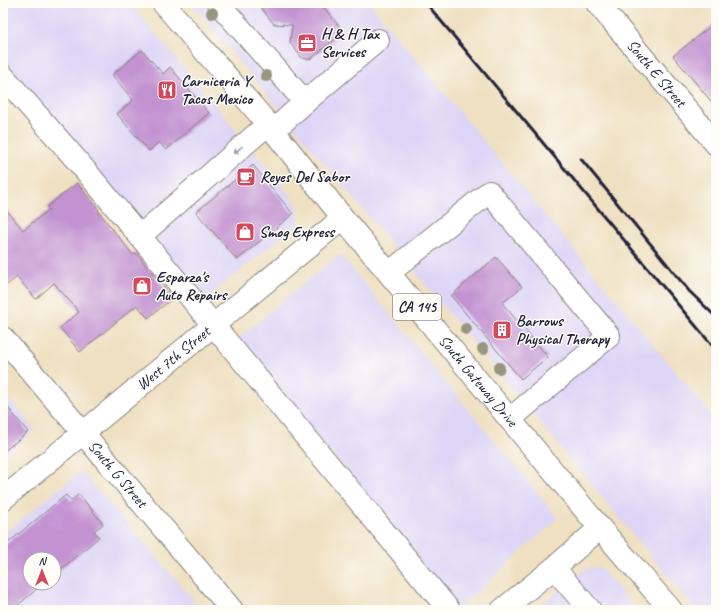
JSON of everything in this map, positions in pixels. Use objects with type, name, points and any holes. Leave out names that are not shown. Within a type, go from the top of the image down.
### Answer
[{"type":"street","name":"South Gateway Drive","points":[[163,3],[270,127],[343,218],[600,528],[671,610]]},
{"type":"street","points":[[218,3],[305,102]]},
{"type":"street","name":"South E Street","points":[[597,3],[714,136]]},
{"type":"street","points":[[140,236],[270,127],[305,102],[378,40]]},
{"type":"street","points":[[3,76],[80,164],[449,610]]},
{"type":"street","points":[[389,273],[489,192],[609,336],[510,419]]},
{"type":"street","name":"West 7th Street","points":[[3,499],[343,218]]},
{"type":"street","name":"South G Street","points":[[3,338],[232,610]]},
{"type":"street","points":[[502,610],[600,528]]},
{"type":"street","points":[[554,568],[590,610]]},
{"type":"shaded area","points":[[8,3],[130,3],[298,205],[298,224],[204,300],[3,57],[3,7]]},
{"type":"shaded area","points":[[191,3],[369,3],[716,420],[716,610],[696,610]]},
{"type":"shaded area","points":[[340,254],[558,518],[459,608],[237,339]]},
{"type":"shaded area","points":[[3,392],[35,430],[3,456]]},
{"type":"shaded area","points":[[81,471],[196,603],[188,610],[3,610],[3,535]]},
{"type":"shaded area","points":[[600,567],[636,610],[536,610],[586,568]]},
{"type":"building","points":[[257,3],[320,3],[344,32],[312,58],[302,58],[290,43],[292,25],[274,24]]},
{"type":"building","points":[[716,22],[716,107],[673,56]]},
{"type":"building","name":"Carniceria Y Tacos Mexico","points":[[142,50],[163,74],[170,67],[209,113],[166,150],[159,142],[149,151],[117,114],[133,100],[112,75]]},
{"type":"building","points":[[253,165],[293,214],[237,260],[196,212]]},
{"type":"building","points":[[77,183],[133,255],[136,253],[173,298],[148,318],[137,305],[80,352],[60,328],[79,312],[54,283],[36,299],[17,277],[3,288],[3,206],[23,230],[49,210],[47,207]]},
{"type":"building","name":"Barrows Physical Therapy","points":[[496,257],[522,287],[502,303],[548,357],[521,379],[451,296]]},
{"type":"building","points":[[3,402],[28,432],[3,452]]},
{"type":"building","points":[[79,494],[103,524],[94,531],[99,537],[62,568],[62,551],[22,551],[22,591],[35,591],[12,610],[3,610],[3,547],[66,495],[71,501]]},
{"type":"railway","points":[[426,3],[716,350]]},
{"type":"railway","points":[[581,159],[689,291],[716,317]]},
{"type":"place","name":"H & H Tax Services","points":[[307,43]]},
{"type":"place","name":"Carniceria Y Tacos Mexico","points":[[167,90]]},
{"type":"place","name":"Reyes Del Sabor","points":[[246,177]]},
{"type":"place","name":"Smog Express","points":[[245,232]]},
{"type":"place","name":"Esparza's Auto Repairs","points":[[142,286]]},
{"type":"place","name":"Barrows Physical Therapy","points":[[502,330]]}]
